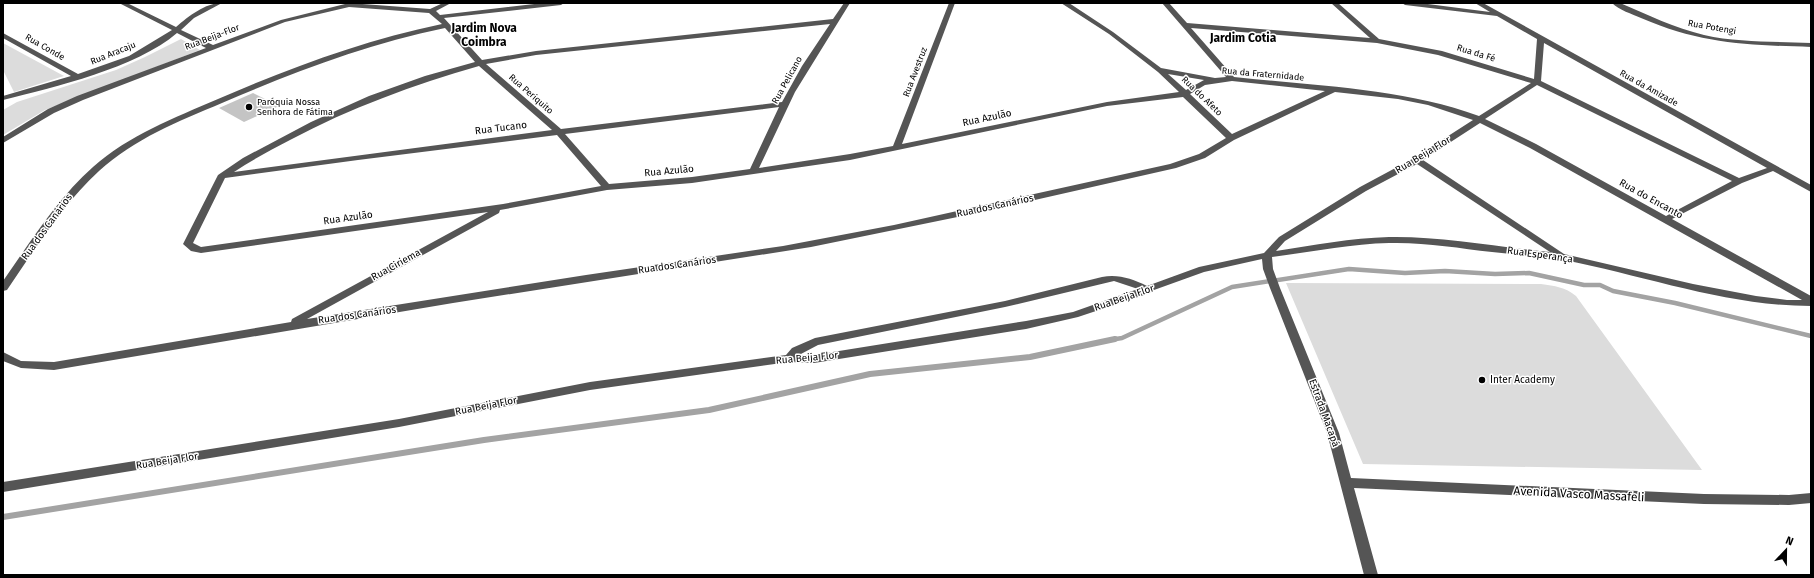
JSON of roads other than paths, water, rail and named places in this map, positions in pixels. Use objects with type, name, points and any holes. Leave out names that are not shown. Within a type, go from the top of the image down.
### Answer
[{"type":"street","points":[[122,3],[213,48]]},
{"type":"street","name":"Rua Aracaju","points":[[3,98],[77,78],[132,58],[168,37],[174,30],[192,17],[219,3]]},
{"type":"street","points":[[448,3],[431,11],[439,17],[561,3]]},
{"type":"street","name":"Rua Pelicano","points":[[753,171],[785,104],[844,3]]},
{"type":"street","name":"Rua Avestruz","points":[[896,148],[952,3]]},
{"type":"street","name":"Rua da Fraternidade","points":[[1064,3],[1111,33],[1159,70],[1215,80],[1232,80],[1398,97],[1429,103],[1460,112],[1479,120]]},
{"type":"street","points":[[1166,3],[1232,80]]},
{"type":"street","points":[[1334,3],[1377,41]]},
{"type":"street","points":[[1405,3],[1501,15]]},
{"type":"street","name":"Rua da Amizade","points":[[1478,3],[1811,190]]},
{"type":"street","name":"Rua Potengi","points":[[1614,3],[1667,26],[1690,34],[1741,42],[1811,45]]},
{"type":"street","name":"Rua Beija-Flor","points":[[3,142],[51,111],[283,21],[333,7],[368,6],[431,11]]},
{"type":"street","name":"Rua Periquito","points":[[439,17],[480,63],[559,132],[608,187]]},
{"type":"street","name":"Rua Azulão","points":[[834,21],[536,53],[480,63],[428,78],[365,101],[314,124],[274,144],[246,160],[221,177],[188,244],[194,249],[202,250],[503,207],[608,187],[692,180],[850,157],[1107,104],[1185,94],[1202,84],[1215,80]]},
{"type":"street","name":"Rua dos Canários","points":[[3,288],[69,195],[97,168],[130,143],[154,130],[250,88],[332,57],[401,35],[447,25]]},
{"type":"street","name":"Rua da Fé","points":[[1184,25],[1377,41],[1439,53],[1537,82],[1739,181]]},
{"type":"street","name":"Rua Conde","points":[[3,35],[77,78]]},
{"type":"street","points":[[1537,82],[1542,39]]},
{"type":"street","name":"Rua do Afeto","points":[[1159,70],[1231,138]]},
{"type":"street","name":"Rua Beija Flor","points":[[3,488],[399,423],[590,386],[789,358],[814,359],[1026,325],[1074,315],[1149,290],[1202,270],[1267,255],[1282,239],[1363,190],[1417,160],[1537,82]]},
{"type":"street","name":"Rua dos Canários","points":[[3,356],[11,362],[30,366],[54,366],[290,325],[590,277],[750,254],[924,222],[1174,166],[1202,156],[1231,138],[1334,90]]},
{"type":"street","name":"Rua Tucano","points":[[221,177],[358,157],[785,104]]},
{"type":"street","name":"Rua do Encanto","points":[[1479,120],[1533,146],[1666,219],[1811,302]]},
{"type":"street","points":[[1417,160],[1563,257]]},
{"type":"street","points":[[1666,219],[1739,181],[1772,169]]},
{"type":"street","name":"Rua Ciriema","points":[[290,325],[503,207]]},
{"type":"street","name":"Rua Esperança","points":[[1267,255],[1350,243],[1424,240],[1563,257],[1701,289],[1772,301],[1811,302]]},
{"type":"street","name":"Estrada Macapá","points":[[1267,255],[1268,269],[1275,288],[1333,433],[1371,575]]},
{"type":"street","points":[[789,358],[796,351],[815,342],[1005,304],[1096,281],[1114,278],[1149,290]]},
{"type":"street","name":"Avenida Vasco Massafeli","points":[[1347,483],[1704,499],[1789,500],[1811,498]]},
{"type":"waterway","points":[[1111,340],[1122,338],[1232,287],[1349,269],[1405,273],[1445,271],[1495,274],[1529,273],[1584,285],[1600,285],[1613,291],[1675,303],[1811,336]]},
{"type":"waterway","points":[[3,517],[484,440],[709,410],[870,374],[1030,357],[1111,340]]},
{"type":"place","name":"Paróquia Nossa Senhora de Fátima","points":[[249,107]]},
{"type":"place","name":"Inter Academy","points":[[1482,380]]},
{"type":"district","name":"Jardim Nova Coimbra","points":[[484,35]]},
{"type":"district","name":"Jardim Cotia","points":[[1243,38]]}]
